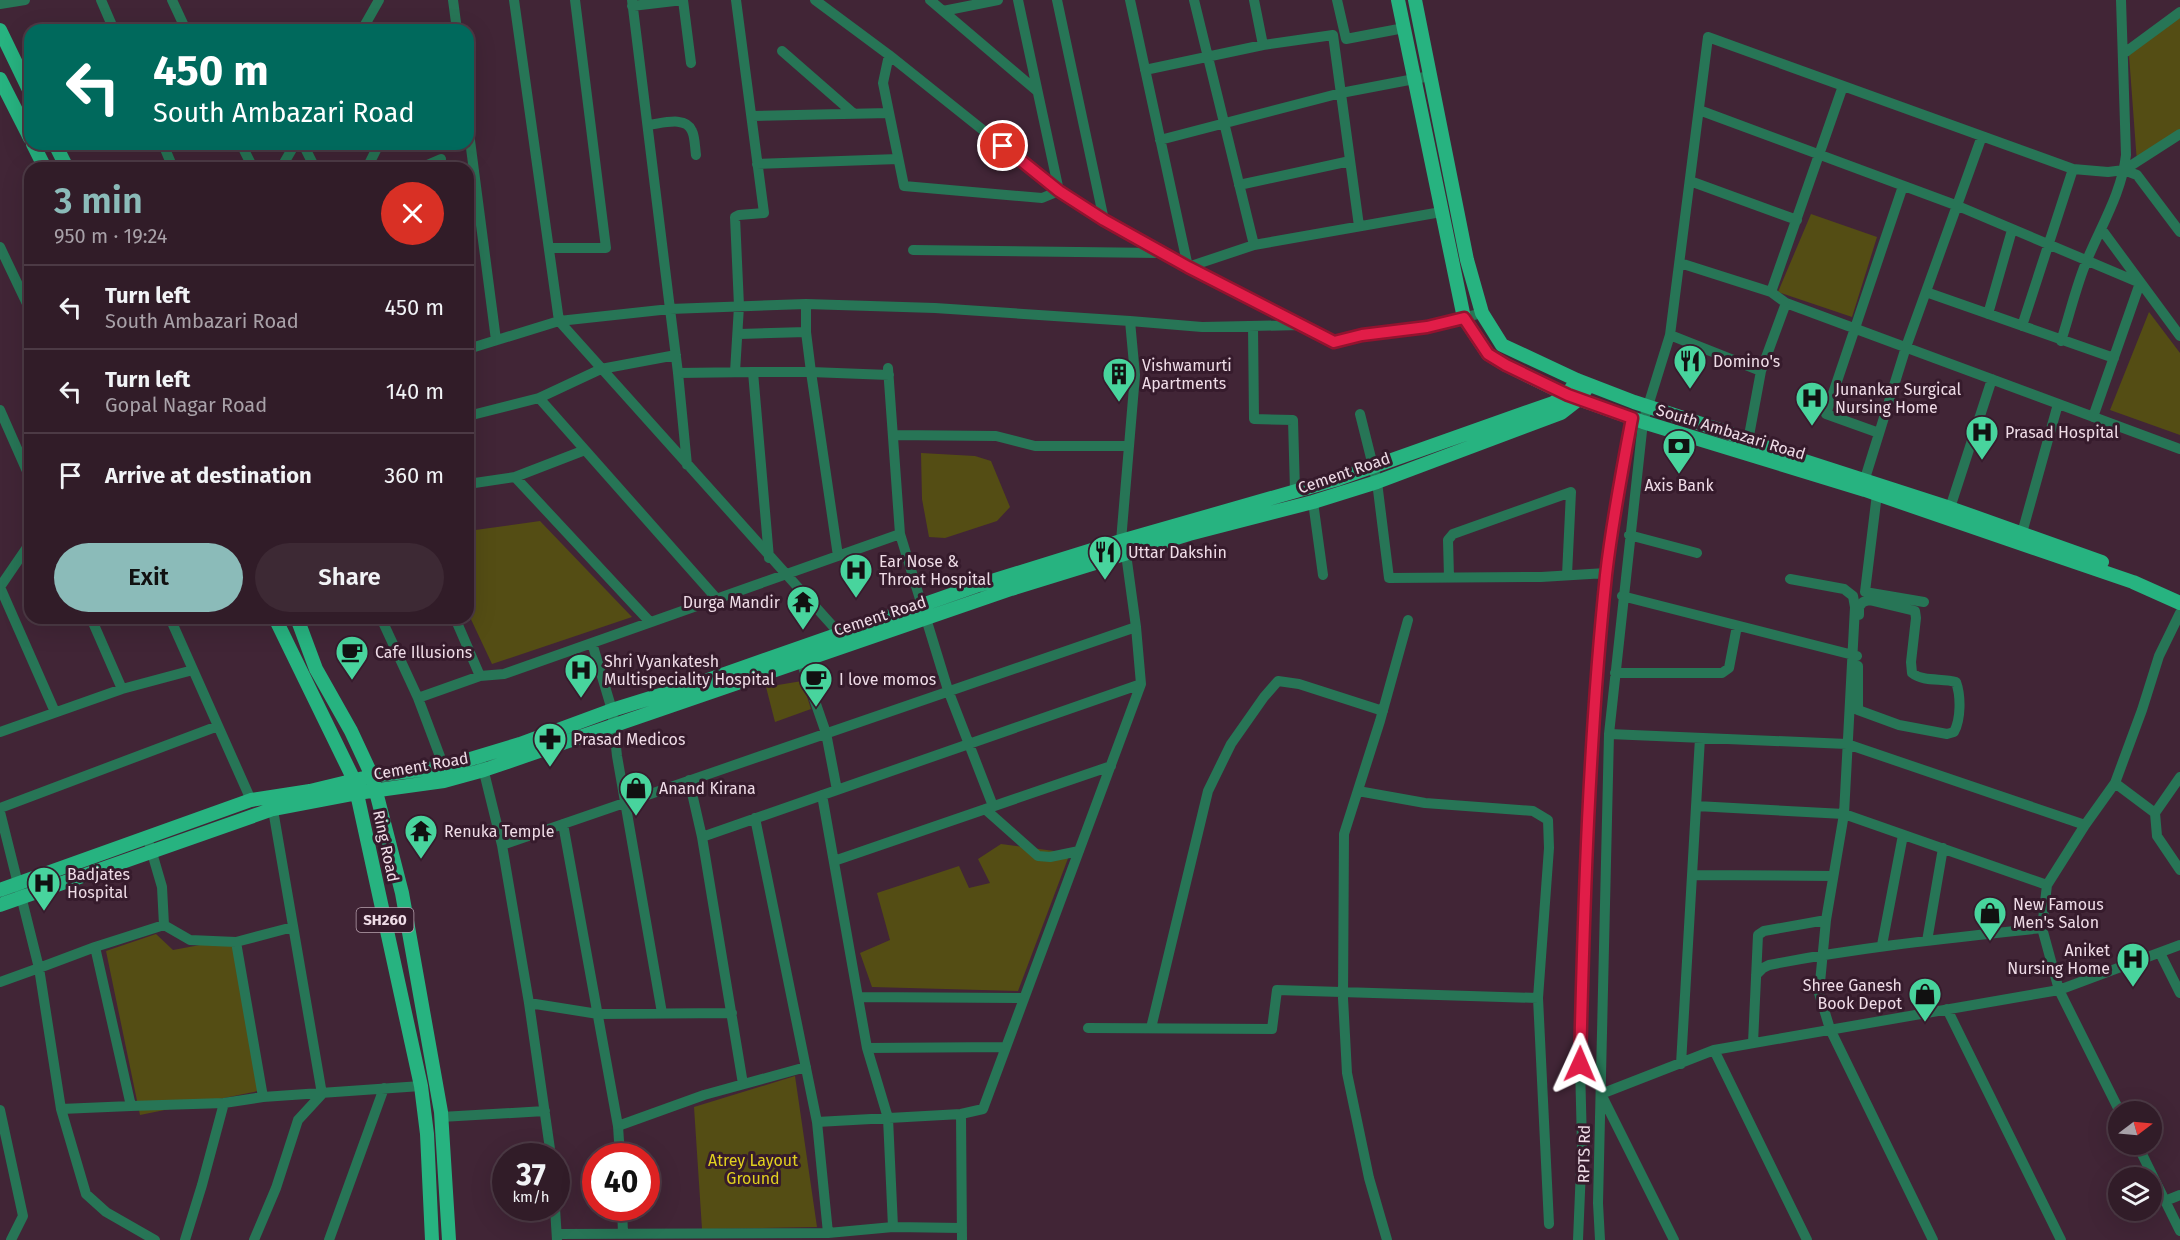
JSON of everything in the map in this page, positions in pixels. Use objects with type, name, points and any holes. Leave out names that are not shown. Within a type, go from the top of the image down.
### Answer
[{"type":"main road","name":"South Ambazari Road","points":[[1398,0],[1464,318],[1488,354],[1573,397],[1637,420],[1950,508],[2180,593]]},
{"type":"main road","name":"South Ambazari Road","points":[[1415,0],[1467,260],[1482,313],[1502,345],[1583,383],[1864,484],[1877,494],[2133,582],[2180,603]]},
{"type":"main road","points":[[0,30],[24,80]]},
{"type":"main road","points":[[0,79],[24,126]]},
{"type":"main road","points":[[1573,397],[1583,383]]},
{"type":"main road","name":"Cement Road","points":[[356,787],[376,791],[444,781],[484,770],[926,619],[1123,548],[1573,397]]},
{"type":"main road","name":"Cement Road","points":[[356,787],[372,776],[444,767],[519,744],[612,710],[699,683],[922,605],[1123,548],[1189,534],[1313,502],[1377,482],[1561,413],[1573,397]]},
{"type":"main road","name":"Ring Road","points":[[278,624],[356,787],[421,1086],[427,1134],[432,1240]]},
{"type":"main road","name":"Ring Road","points":[[299,624],[316,669],[351,731],[372,776],[402,893],[440,1110],[449,1240]]},
{"type":"main road","points":[[0,905],[152,851],[272,804],[310,792],[356,787]]},
{"type":"main road","points":[[0,890],[251,800],[272,804]]},
{"type":"street","points":[[0,4],[25,0]]},
{"type":"street","points":[[101,0],[111,24]]},
{"type":"street","points":[[172,0],[183,24]]},
{"type":"street","points":[[365,24],[379,0]]},
{"type":"street","points":[[453,0],[456,24]]},
{"type":"street","points":[[514,0],[559,321],[784,575],[839,633]]},
{"type":"street","points":[[549,248],[606,248],[574,0]]},
{"type":"street","points":[[687,466],[676,355],[632,3],[683,0],[691,63]]},
{"type":"street","points":[[735,372],[739,306],[735,217],[764,213],[736,0]]},
{"type":"street","points":[[815,0],[889,55],[1059,191],[1162,253],[1334,342],[1362,335],[1427,327],[1482,313]]},
{"type":"street","points":[[930,0],[1037,91]]},
{"type":"street","points":[[943,11],[998,0]]},
{"type":"street","points":[[1018,0],[1059,191]]},
{"type":"street","points":[[1058,0],[1104,220]]},
{"type":"street","points":[[1130,0],[1188,267]]},
{"type":"street","points":[[1194,0],[1254,245]]},
{"type":"street","points":[[1254,0],[1263,45]]},
{"type":"street","points":[[1337,0],[1346,39],[1404,28]]},
{"type":"street","points":[[2061,340],[2086,261],[2102,230],[2124,170],[2126,155],[2121,0]]},
{"type":"street","points":[[2123,54],[2180,12]]},
{"type":"street","points":[[1145,70],[1263,45],[1333,35],[1359,226]]},
{"type":"street","points":[[1578,1240],[1582,1144],[1580,1064],[1587,813],[1606,573],[1637,420],[1647,405],[1670,335],[1708,37],[2073,169],[2108,172],[2124,170],[2180,134]]},
{"type":"street","points":[[782,51],[853,112]]},
{"type":"street","points":[[889,55],[883,83],[904,186],[1042,198],[1059,191]]},
{"type":"street","points":[[1160,140],[1341,93],[1430,76]]},
{"type":"street","points":[[1771,292],[1843,86]]},
{"type":"street","points":[[1699,110],[1958,206],[2140,283]]},
{"type":"street","points":[[752,116],[889,113]]},
{"type":"street","points":[[648,125],[680,121],[688,125],[693,131],[696,155]]},
{"type":"street","points":[[1864,484],[1905,347],[1982,136]]},
{"type":"street","points":[[434,162],[441,159]]},
{"type":"street","points":[[757,164],[898,159]]},
{"type":"street","points":[[1239,185],[1350,160]]},
{"type":"street","points":[[2022,326],[2073,169]]},
{"type":"street","points":[[474,170],[496,340]]},
{"type":"street","points":[[2124,170],[2137,175],[2180,231]]},
{"type":"street","points":[[1690,181],[1797,220]]},
{"type":"street","points":[[1879,433],[1826,414],[1903,186]]},
{"type":"street","points":[[1188,267],[1254,245],[1441,212]]},
{"type":"street","points":[[1988,314],[2013,230]]},
{"type":"street","points":[[2102,230],[2180,336]]},
{"type":"street","points":[[0,247],[24,297]]},
{"type":"street","points":[[913,250],[1162,253]]},
{"type":"street","points":[[1680,263],[1771,292],[1786,303],[2180,449]]},
{"type":"street","points":[[2093,417],[2140,283]]},
{"type":"street","points":[[1926,292],[2114,358]]},
{"type":"street","points":[[1748,441],[1761,371],[1786,303]]},
{"type":"street","points":[[474,347],[559,321],[670,309],[806,304],[935,308],[1202,327],[1301,325]]},
{"type":"street","points":[[806,304],[806,332],[811,372],[838,556]]},
{"type":"street","points":[[817,1122],[961,1114],[983,1109],[1141,684],[1136,627],[1123,548],[1135,375],[1130,321]]},
{"type":"street","points":[[1253,326],[1254,419],[1293,420],[1295,491]]},
{"type":"street","points":[[739,333],[806,332]]},
{"type":"street","points":[[1670,335],[1761,371]]},
{"type":"street","points":[[474,415],[539,398],[601,369],[676,355]]},
{"type":"street","points":[[753,372],[770,558]]},
{"type":"street","points":[[678,373],[888,372],[900,534],[948,690],[970,744],[989,808],[1038,856],[1050,857],[1079,851]]},
{"type":"street","points":[[1950,508],[1992,379]]},
{"type":"street","points":[[539,398],[717,599]]},
{"type":"street","points":[[2022,533],[2058,404]]},
{"type":"street","points":[[1,413],[24,465]]},
{"type":"street","points":[[1360,414],[1377,482],[1389,578],[1606,573]]},
{"type":"street","name":"RPTS Rd","points":[[1600,1240],[1598,1203],[1609,734],[1629,535],[1637,420]]},
{"type":"street","points":[[893,435],[996,436],[1035,446],[1129,446]]},
{"type":"street","points":[[474,483],[514,477],[585,450]]},
{"type":"street","points":[[514,477],[650,622]]},
{"type":"street","points":[[1449,577],[1448,540],[1453,534],[1571,492],[1567,575]]},
{"type":"street","points":[[1877,494],[1865,592],[1924,602]]},
{"type":"street","points":[[1313,502],[1323,575]]},
{"type":"street","points":[[418,698],[480,676],[504,674],[900,534]]},
{"type":"street","points":[[1629,535],[1697,553]]},
{"type":"street","points":[[24,552],[0,587],[55,712]]},
{"type":"street","points":[[1790,579],[1844,589],[1852,596],[1855,607],[1854,703],[1847,744],[1844,814],[1821,955],[1819,993],[1830,1029],[1933,1240]]},
{"type":"street","points":[[1622,596],[1855,656]]},
{"type":"street","points":[[1854,703],[1858,710],[1899,725],[1947,734],[1954,732],[1958,724],[1959,690],[1956,682],[1917,677],[1912,673],[1915,611],[1869,600],[1863,602],[1859,607],[1855,656]]},
{"type":"street","points":[[2115,1101],[2060,990],[2042,928],[2047,885],[2115,783],[2159,656],[2180,613]]},
{"type":"street","points":[[1387,1240],[1369,1178],[1347,1074],[1343,992],[1344,834],[1383,711],[1408,620]]},
{"type":"street","points":[[94,624],[122,689]]},
{"type":"street","points":[[174,624],[251,800]]},
{"type":"street","points":[[384,624],[418,698],[444,767]]},
{"type":"street","points":[[458,624],[480,676]]},
{"type":"street","points":[[1615,673],[1722,673],[1729,668],[1737,626]]},
{"type":"street","points":[[502,846],[626,801],[1136,627]]},
{"type":"street","points":[[592,643],[612,710],[662,1013]]},
{"type":"street","points":[[801,661],[826,733],[837,790]]},
{"type":"street","points":[[0,732],[122,689],[193,670]]},
{"type":"street","points":[[1151,1028],[1208,791],[1231,744],[1264,697],[1278,681],[1299,684],[1383,711]]},
{"type":"street","points":[[702,837],[1141,684]]},
{"type":"street","points":[[155,1240],[106,1212],[86,1194],[61,1109],[39,968],[0,810],[218,726]]},
{"type":"street","points":[[1609,734],[1847,744],[2085,825]]},
{"type":"street","points":[[1681,1064],[1700,738]]},
{"type":"street","points":[[480,755],[502,846],[529,1003],[549,1143]]},
{"type":"street","points":[[834,861],[1111,766]]},
{"type":"street","points":[[2180,777],[2155,813],[2157,836],[2180,870]]},
{"type":"street","points":[[689,780],[702,837],[743,1084]]},
{"type":"street","points":[[2115,783],[2155,813]]},
{"type":"street","points":[[1358,791],[1425,803],[1533,811],[1548,820],[1549,848],[1538,998],[1549,1224]]},
{"type":"street","points":[[822,795],[867,1048],[888,1118],[893,1227]]},
{"type":"street","points":[[272,804],[322,1094]]},
{"type":"street","points":[[1696,806],[1844,814],[2047,885]]},
{"type":"street","points":[[755,818],[817,1122],[828,1233]]},
{"type":"street","points":[[563,824],[618,1126],[619,1143]]},
{"type":"street","points":[[1882,945],[1903,835]]},
{"type":"street","points":[[147,837],[162,887],[164,925]]},
{"type":"street","points":[[1927,940],[1943,848]]},
{"type":"street","points":[[1692,875],[1833,876]]},
{"type":"street","points":[[1753,1043],[1758,935],[1764,931],[1826,920]]},
{"type":"street","points":[[0,982],[95,947],[164,925],[190,940],[236,942],[293,927]]},
{"type":"street","points":[[1756,975],[1769,965],[1821,955],[1882,945],[2042,928]]},
{"type":"street","points":[[236,942],[263,1097]]},
{"type":"street","points":[[1674,1240],[1601,1094],[1714,1050],[2060,990],[2180,945]]},
{"type":"street","points":[[95,947],[131,1106]]},
{"type":"street","points":[[2160,953],[2180,993]]},
{"type":"street","points":[[1088,1028],[1272,1029],[1277,990],[1538,998]]},
{"type":"street","points":[[858,997],[1024,998]]},
{"type":"street","points":[[529,1003],[598,1014],[732,1013]]},
{"type":"street","points":[[1947,1009],[2061,1240]]},
{"type":"street","points":[[867,1048],[1006,1047]]},
{"type":"street","points":[[1714,1050],[1807,1240]]},
{"type":"street","points":[[618,1126],[743,1084],[806,1067]]},
{"type":"street","points":[[61,1109],[224,1104],[263,1097],[421,1086]]},
{"type":"street","points":[[329,1240],[384,1088]]},
{"type":"street","points":[[254,1240],[276,1188],[298,1120],[322,1094]]},
{"type":"street","points":[[185,1240],[224,1104]]},
{"type":"street","points":[[424,1105],[440,1110],[545,1112]]},
{"type":"street","points":[[0,1110],[23,1216],[14,1239]]},
{"type":"street","points":[[961,1114],[962,1240]]},
{"type":"street","points":[[2142,1155],[2180,1231]]},
{"type":"street","points":[[2165,1201],[2180,1195]]},
{"type":"street","points":[[556,1221],[557,1237],[623,1233],[747,1236],[828,1233],[893,1227],[962,1228]]},
{"type":"street","points":[[623,1221],[623,1233]]},
{"type":"green space","points":[[2180,17],[2180,131],[2137,163],[2129,55]]},
{"type":"green space","points":[[1811,214],[1877,237],[1852,317],[1778,292]]},
{"type":"green space","points":[[2149,312],[2180,353],[2180,435],[2110,410]]},
{"type":"green space","points":[[921,453],[975,456],[991,461],[1010,507],[997,521],[945,538],[929,537],[922,499]]},
{"type":"green space","points":[[540,521],[632,617],[492,664],[473,624],[474,530]]},
{"type":"green space","points":[[802,681],[811,709],[775,722],[766,687]]},
{"type":"green space","points":[[1001,844],[1070,853],[1018,991],[872,987],[860,953],[890,940],[877,893],[959,866],[969,888],[990,883],[978,859]]},
{"type":"green space","points":[[156,934],[173,950],[227,940],[232,937],[263,1090],[140,1115],[106,951]]},
{"type":"green space","name":"Atrey Layout Ground","points":[[795,1076],[817,1227],[702,1229],[694,1107]]},
{"type":"place","name":"Domino's","points":[[1690,390]]},
{"type":"place","name":"Vishwamurti Apartments","points":[[1119,403]]},
{"type":"place","name":"Junankar Surgical Nursing Home","points":[[1812,427]]},
{"type":"place","name":"Prasad Hospital","points":[[1982,461]]},
{"type":"place","name":"Axis Bank","points":[[1679,475]]},
{"type":"place","name":"Uttar Dakshin","points":[[1105,581]]},
{"type":"place","name":"Ear Nose & Throat Hospital","points":[[856,599]]},
{"type":"place","name":"Durga Mandir","points":[[803,631]]},
{"type":"place","name":"Cafe Illusions","points":[[352,681]]},
{"type":"place","name":"Shri Vyankatesh Multispeciality Hospital","points":[[581,699]]},
{"type":"place","name":"I love momos","points":[[816,708]]},
{"type":"place","name":"Prasad Medicos","points":[[550,768]]},
{"type":"place","name":"Anand Kirana","points":[[636,817]]},
{"type":"place","name":"Renuka Temple","points":[[421,860]]},
{"type":"place","name":"Badjates Hospital","points":[[44,912]]},
{"type":"place","name":"New Famous Men's Salon","points":[[1990,942]]},
{"type":"place","name":"Aniket Nursing Home","points":[[2133,988]]},
{"type":"place","name":"Shree Ganesh Book Depot","points":[[1925,1023]]},
{"type":"route","points":[[1003,146],[1059,191],[1104,220],[1188,267],[1334,342],[1362,335],[1427,327],[1464,318],[1488,354],[1506,365],[1568,395],[1632,418],[1606,573],[1594,719],[1587,813],[1580,1064]]}]
